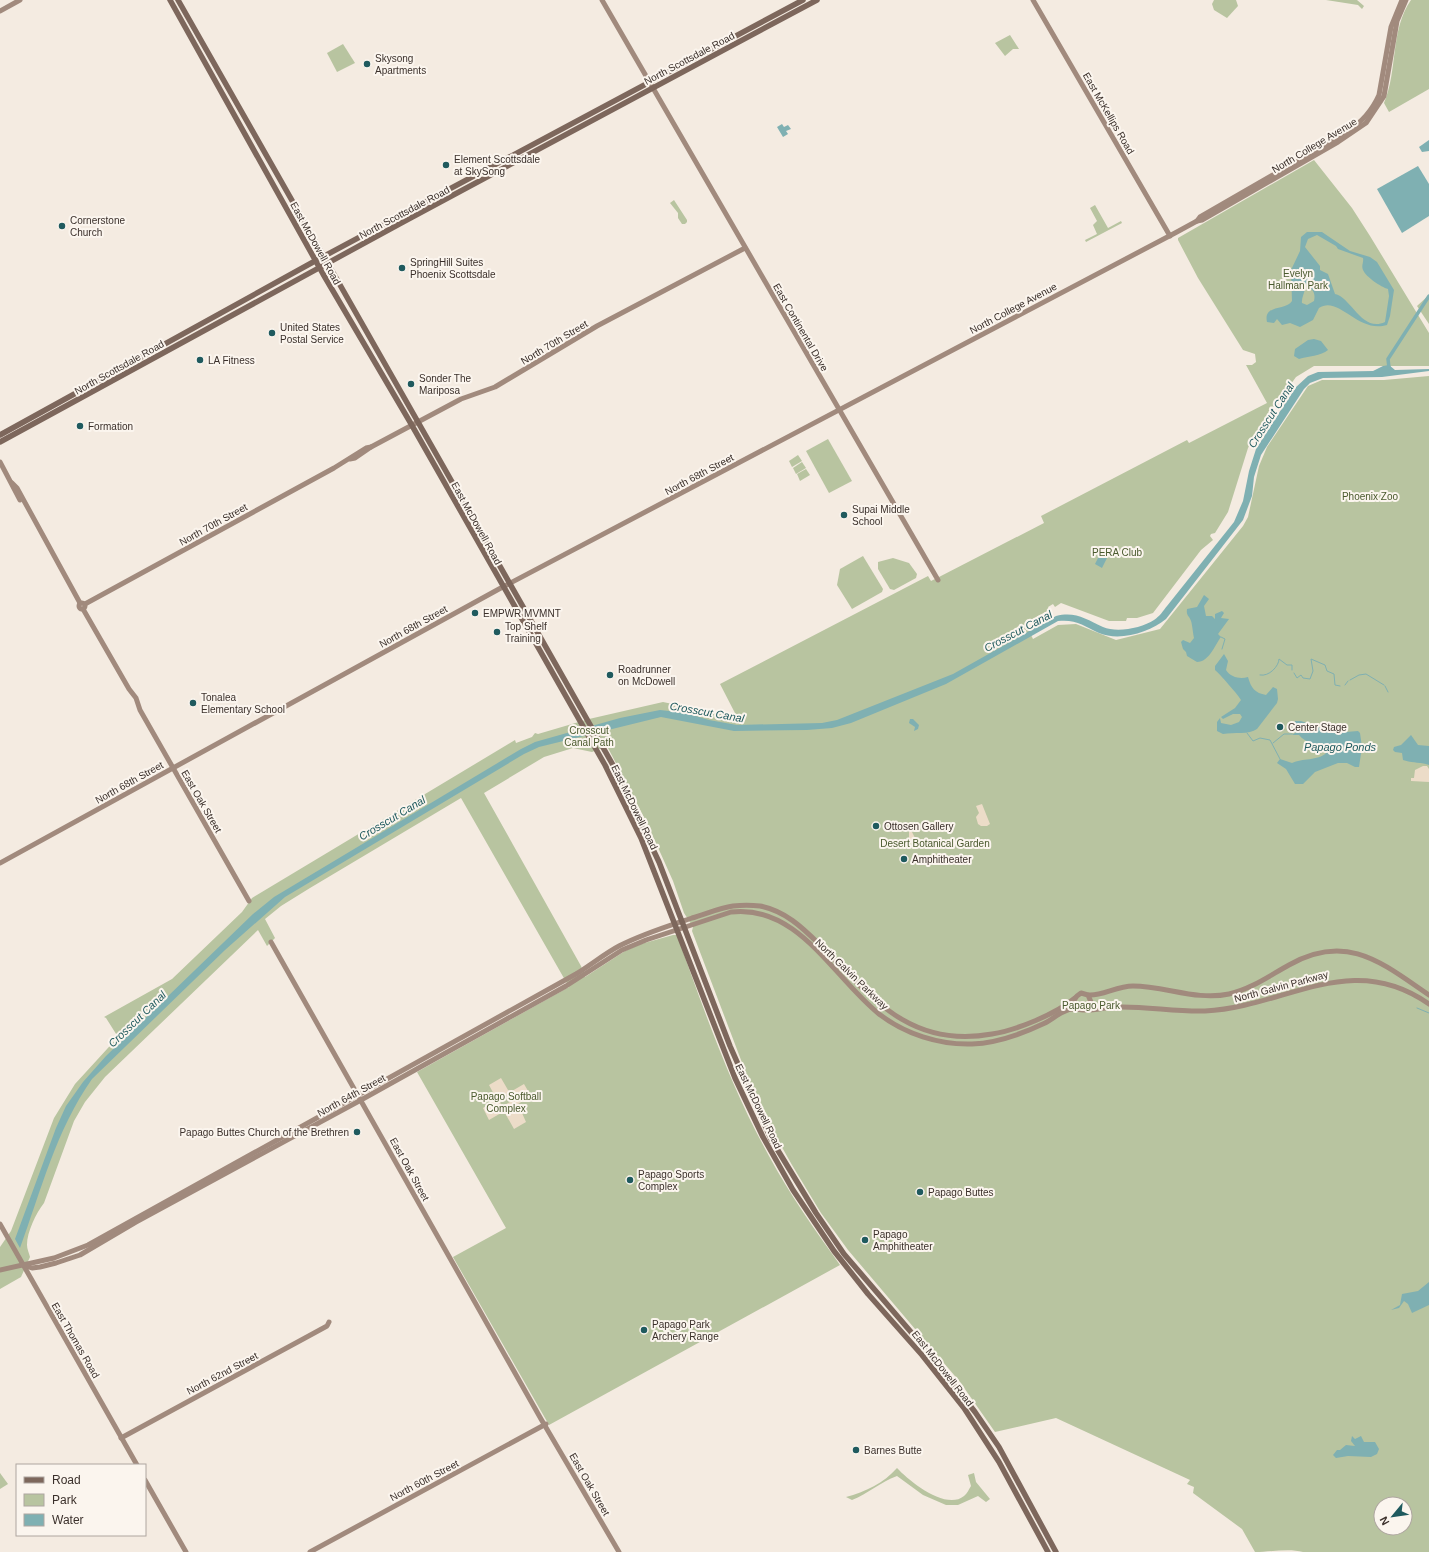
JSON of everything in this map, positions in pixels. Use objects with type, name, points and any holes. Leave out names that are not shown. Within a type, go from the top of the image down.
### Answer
[{"type":"main road","name":"East McDowell Road","points":[[170,0],[315,260],[363,341],[605,765],[633,822],[735,1078],[757,1126],[793,1190],[845,1266],[952,1392],[998,1460],[1048,1552]]},
{"type":"main road","name":"East McDowell Road","points":[[178,0],[539,634],[626,791],[654,850],[745,1083],[771,1139],[844,1254],[935,1360],[965,1397],[986,1427],[1013,1472],[1056,1552]]},
{"type":"main road","name":"North Scottsdale Road","points":[[0,435],[315,260],[803,0]]},
{"type":"main road","name":"North Scottsdale Road","points":[[0,442],[817,0]]},
{"type":"main road","points":[[363,341],[369,337]]},
{"type":"main road","points":[[453,498],[459,494]]},
{"type":"main road","points":[[470,528],[476,524]]},
{"type":"main road","points":[[532,638],[539,634]]},
{"type":"main road","points":[[626,791],[633,822],[640,827],[654,850]]},
{"type":"main road","points":[[952,1392],[956,1393],[978,1424],[986,1427]]},
{"type":"street","points":[[0,11],[20,0]]},
{"type":"street","name":"East Continental Drive","points":[[602,0],[624,42],[628,45],[838,410],[938,580]]},
{"type":"street","name":"East McKellips Road","points":[[1033,0],[1170,236]]},
{"type":"street","name":"North College Avenue","points":[[1197,221],[1200,217],[1342,135],[1363,120],[1375,104],[1379,95],[1391,27],[1402,0]]},
{"type":"street","name":"North College Avenue","points":[[838,410],[1197,221],[1202,220],[1338,142],[1366,123],[1384,96],[1397,21],[1406,0]]},
{"type":"street","name":"North 70th Street","points":[[83,606],[350,459],[368,451],[371,447],[417,421],[466,396],[495,387],[596,326],[745,248]]},
{"type":"street","name":"North 68th Street","points":[[0,863],[503,587],[838,410]]},
{"type":"street","name":"East Oak Street","points":[[0,462],[18,497],[23,502],[83,606],[128,689],[136,698],[140,710],[249,902]]},
{"type":"street","name":"North Galvin Parkway","points":[[683,924],[734,906],[760,906],[781,913],[803,928],[882,1007],[906,1022],[940,1034],[970,1037],[1000,1033],[1051,1012],[1075,998]]},
{"type":"street","name":"North Galvin Parkway","points":[[683,924],[737,912],[758,913],[779,920],[801,935],[880,1014],[910,1032],[937,1041],[968,1044],[995,1041],[1043,1024],[1069,1009],[1078,1009]]},
{"type":"street","name":"North 64th Street","points":[[0,1270],[23,1265],[32,1268],[50,1265],[86,1249],[360,1098],[610,955],[637,938],[683,924]]},
{"type":"street","name":"East Oak Street","points":[[271,942],[619,1552]]},
{"type":"street","name":"North Galvin Parkway","points":[[1088,995],[1131,986],[1151,987],[1203,996],[1229,994],[1246,988],[1307,956],[1336,951],[1353,953],[1375,959],[1429,995]]},
{"type":"street","name":"North Galvin Parkway","points":[[1085,1010],[1117,1006],[1178,1011],[1221,1010],[1254,1004],[1327,982],[1351,980],[1366,980],[1390,985],[1410,992],[1429,1004]]},
{"type":"street","points":[[1081,993],[1088,995],[1091,999],[1091,1005],[1085,1010],[1078,1009],[1075,1005],[1075,998],[1081,993]]},
{"type":"street","name":"East Thomas Road","points":[[0,1224],[136,1464]]},
{"type":"street","name":"North 62nd Street","points":[[121,1438],[327,1326],[329,1322]]},
{"type":"street","name":"North 60th Street","points":[[310,1552],[546,1424]]},
{"type":"street","points":[[146,1482],[186,1552]]},
{"type":"green space","points":[[1214,0],[1236,0],[1238,6],[1227,18],[1214,10],[1212,4]]},
{"type":"green space","points":[[1326,0],[1357,0],[1364,6],[1362,9],[1358,5]]},
{"type":"green space","points":[[1411,0],[1429,0],[1429,89],[1389,112],[1384,103],[1391,78],[1400,24],[1404,12]]},
{"type":"green space","points":[[1010,35],[1019,49],[1013,49],[1005,56],[995,43]]},
{"type":"green space","points":[[343,44],[355,63],[337,72],[327,53]]},
{"type":"green space","name":"Papago Park","points":[[1314,160],[1352,208],[1429,333],[1429,366],[1314,366],[1296,377],[1263,422],[1248,448],[1228,512],[1215,533],[1211,534],[1210,536],[1213,540],[1201,550],[1153,613],[1137,618],[1127,618],[1126,621],[1109,621],[1061,603],[1055,607],[1053,604],[1048,607],[1049,610],[1025,623],[1033,639],[1058,625],[1076,624],[1116,640],[1160,629],[1243,526],[1248,517],[1259,466],[1267,447],[1308,386],[1322,380],[1384,380],[1429,376],[1429,1552],[1303,1552],[1286,1550],[1255,1552],[1242,1529],[1193,1493],[1194,1487],[1187,1484],[1190,1480],[1056,1418],[995,1432],[960,1382],[848,1250],[821,1213],[792,1165],[770,1126],[749,1081],[692,931],[693,927],[684,913],[673,881],[647,823],[607,746],[592,752],[573,748],[544,757],[484,793],[581,966],[585,977],[625,951],[641,944],[677,935],[718,1047],[755,1129],[794,1198],[840,1265],[549,1425],[453,1257],[506,1228],[417,1072],[569,987],[461,798],[281,906],[265,919],[275,938],[267,946],[258,930],[105,1077],[85,1102],[74,1121],[44,1203],[35,1217],[30,1229],[27,1245],[30,1257],[21,1277],[0,1289],[0,1247],[11,1231],[54,1118],[75,1084],[118,1037],[104,1017],[172,979],[242,912],[252,898],[515,740],[516,743],[532,737],[535,733],[538,734],[589,719],[663,702],[721,714],[736,715],[720,684],[928,576],[931,581],[939,577],[1044,523],[1041,516],[1187,440],[1189,443],[1267,403],[1246,365],[1252,365],[1256,362],[1255,354],[1243,350],[1198,278],[1178,238]]},
{"type":"green space","points":[[674,200],[687,220],[685,224],[682,224],[678,218],[678,213],[670,203]]},
{"type":"green space","points":[[1095,205],[1108,228],[1121,221],[1122,223],[1086,242],[1085,240],[1097,234],[1093,225],[1097,221],[1090,208]]},
{"type":"green space","points":[[1429,295],[1429,324],[1417,306]]},
{"type":"green space","points":[[828,439],[852,481],[829,493],[806,451]]},
{"type":"green space","points":[[798,455],[802,461],[792,467],[789,461]]},
{"type":"green space","points":[[802,462],[806,468],[796,474],[793,468]]},
{"type":"green space","points":[[806,469],[810,475],[800,481],[797,474]]},
{"type":"green space","points":[[863,556],[883,589],[882,592],[852,609],[837,585],[840,569]]},
{"type":"green space","points":[[893,558],[909,563],[917,574],[916,578],[894,590],[890,589],[878,569],[878,562]]},
{"type":"green space","points":[[897,1468],[919,1487],[938,1497],[948,1500],[956,1500],[967,1493],[971,1486],[968,1475],[974,1473],[976,1482],[990,1499],[986,1502],[978,1496],[958,1505],[946,1505],[923,1495],[897,1476],[885,1481],[852,1500],[846,1497],[874,1486]]},
{"type":"green space","points":[[0,1473],[8,1484],[0,1489]]},
{"type":"shaded area","points":[[1423,766],[1427,766],[1429,769],[1429,782],[1411,781],[1411,778],[1414,778],[1415,770]]},
{"type":"shaded area","points":[[982,804],[990,824],[987,826],[981,826],[978,824],[976,817],[979,813],[976,806]]},
{"type":"shaded area","points":[[909,832],[912,832],[916,840],[913,844],[909,842]]},
{"type":"shaded area","points":[[501,1078],[508,1090],[512,1091],[524,1084],[531,1096],[518,1104],[526,1122],[514,1129],[505,1113],[501,1113],[489,1120],[483,1108],[496,1098],[489,1085]],"holes":[[[506,1094],[510,1102],[501,1107],[500,1097]]]},
{"type":"water","points":[[782,124],[784,127],[788,125],[791,129],[786,131],[788,134],[783,137],[777,127]]},
{"type":"water","points":[[1429,140],[1429,151],[1422,152],[1419,147]]},
{"type":"water","points":[[1418,166],[1429,184],[1429,216],[1402,233],[1377,189]]},
{"type":"water","points":[[1307,232],[1322,232],[1350,251],[1370,257],[1377,262],[1394,290],[1387,325],[1377,326],[1367,324],[1334,306],[1326,305],[1319,308],[1313,320],[1300,327],[1290,323],[1282,325],[1277,319],[1274,323],[1267,322],[1268,313],[1289,304],[1292,301],[1291,270],[1300,251],[1301,237]],"holes":[[[1317,235],[1336,246],[1338,249],[1363,258],[1362,267],[1367,276],[1388,289],[1389,296],[1385,322],[1377,324],[1370,323],[1363,319],[1346,301],[1335,294],[1328,274],[1320,270],[1320,266],[1305,247],[1308,239]],[[1307,284],[1313,291],[1314,295],[1314,301],[1307,305],[1302,303],[1305,289],[1304,285]]]},
{"type":"water","points":[[1314,339],[1321,341],[1328,350],[1318,355],[1299,359],[1294,356],[1295,349],[1308,340]]},
{"type":"water","points":[[1389,365],[1395,370],[1429,369],[1429,371],[1382,377],[1323,378],[1310,383],[1304,389],[1261,455],[1254,477],[1252,496],[1243,520],[1166,619],[1152,628],[1143,632],[1125,636],[1107,636],[1075,622],[1058,621],[946,684],[851,723],[832,728],[807,730],[734,731],[661,717],[539,747],[524,754],[285,897],[225,950],[92,1079],[79,1099],[50,1161],[20,1248],[15,1239],[56,1128],[66,1106],[83,1082],[106,1056],[253,914],[274,897],[535,742],[620,718],[660,710],[686,713],[709,720],[737,725],[822,723],[837,720],[953,674],[1056,616],[1069,614],[1075,615],[1103,627],[1115,630],[1129,629],[1149,623],[1161,613],[1234,522],[1243,501],[1249,471],[1256,449],[1295,388],[1308,376],[1318,372],[1373,371]]},
{"type":"water","points":[[1100,554],[1107,558],[1102,568],[1095,564]]},
{"type":"water","points":[[1204,595],[1209,599],[1204,606],[1206,616],[1212,616],[1215,619],[1215,614],[1222,611],[1224,613],[1221,618],[1229,619],[1218,634],[1221,637],[1211,652],[1205,659],[1197,662],[1187,656],[1181,642],[1183,640],[1190,643],[1194,638],[1187,609],[1197,607]]},
{"type":"water","points":[[1224,654],[1228,661],[1226,670],[1231,675],[1239,678],[1248,677],[1254,689],[1262,694],[1266,695],[1273,687],[1277,689],[1277,703],[1254,731],[1246,733],[1223,734],[1217,731],[1217,722],[1220,718],[1221,723],[1231,725],[1239,722],[1242,717],[1240,714],[1233,714],[1223,719],[1221,717],[1235,708],[1241,700],[1215,670],[1215,666]]},
{"type":"water","points":[[910,719],[913,719],[919,725],[918,729],[914,731],[915,727],[909,723]]},
{"type":"water","name":"Papago Ponds","points":[[1295,721],[1301,721],[1321,728],[1327,723],[1336,725],[1346,732],[1358,731],[1360,733],[1362,747],[1359,767],[1355,767],[1347,763],[1338,763],[1315,772],[1303,784],[1295,784],[1286,769],[1277,763],[1280,759],[1292,763],[1323,756],[1326,753],[1299,735],[1292,735],[1298,731]]},
{"type":"water","points":[[1411,735],[1418,745],[1429,746],[1429,765],[1403,760],[1402,753],[1395,752],[1393,750],[1394,747],[1401,745]]},
{"type":"water","points":[[1429,1282],[1429,1305],[1412,1313],[1408,1304],[1404,1301],[1399,1308],[1391,1310],[1400,1305],[1402,1294],[1418,1291]]},
{"type":"water","points":[[1352,1436],[1355,1439],[1361,1436],[1364,1442],[1375,1442],[1379,1449],[1377,1454],[1371,1457],[1348,1456],[1336,1458],[1333,1455],[1337,1450],[1340,1450],[1346,1445],[1355,1446],[1351,1441]]},
{"type":"waterway","points":[[1389,368],[1388,359],[1429,296]]},
{"type":"waterway","points":[[1221,637],[1225,639],[1222,649]]},
{"type":"waterway","points":[[1260,675],[1270,673],[1279,662],[1279,659],[1287,665],[1292,665],[1292,670]]},
{"type":"waterway","points":[[1294,673],[1297,678],[1301,675],[1303,678],[1310,679],[1313,671],[1311,659],[1325,665],[1327,671],[1334,674],[1335,685],[1340,686]]},
{"type":"waterway","points":[[1350,680],[1359,675],[1366,674],[1384,685]]},
{"type":"waterway","points":[[1345,685],[1348,681]]},
{"type":"waterway","points":[[1385,686],[1388,692]]},
{"type":"waterway","points":[[1247,733],[1253,741],[1260,738],[1270,740],[1280,759]]},
{"type":"waterway","points":[[1273,743],[1284,734],[1292,734]]},
{"type":"waterway","points":[[1417,1008],[1429,1013]]},
{"type":"place","name":"Skysong Apartments","points":[[367,64]]},
{"type":"place","name":"Element Scottsdale at SkySong","points":[[446,165]]},
{"type":"place","name":"Cornerstone Church","points":[[62,226]]},
{"type":"place","name":"SpringHill Suites Phoenix Scottsdale","points":[[402,268]]},
{"type":"place","name":"United States Postal Service","points":[[272,333]]},
{"type":"place","name":"LA Fitness","points":[[200,360]]},
{"type":"place","name":"Sonder The Mariposa","points":[[411,384]]},
{"type":"place","name":"Formation","points":[[80,426]]},
{"type":"place","name":"Supai Middle School","points":[[844,515]]},
{"type":"place","name":"EMPWR MVMNT","points":[[475,613]]},
{"type":"place","name":"Top Shelf Training","points":[[497,632]]},
{"type":"place","name":"Roadrunner on McDowell","points":[[610,675]]},
{"type":"place","name":"Tonalea Elementary School","points":[[193,703]]},
{"type":"place","name":"Center Stage","points":[[1280,727]]},
{"type":"place","name":"Ottosen Gallery","points":[[876,826]]},
{"type":"place","name":"Amphitheater","points":[[904,859]]},
{"type":"place","name":"Papago Buttes Church of the Brethren","points":[[357,1132]]},
{"type":"place","name":"Papago Sports Complex","points":[[630,1180]]},
{"type":"place","name":"Papago Buttes","points":[[920,1192]]},
{"type":"place","name":"Papago Amphitheater","points":[[865,1240]]},
{"type":"place","name":"Papago Park Archery Range","points":[[644,1330]]},
{"type":"place","name":"Barnes Butte","points":[[856,1450]]},
{"type":"park label","name":"Evelyn Hallman Park","points":[[1298,278]]},
{"type":"park label","name":"Phoenix Zoo","points":[[1370,496]]},
{"type":"park label","name":"PERA Club","points":[[1117,552]]},
{"type":"park label","name":"Crosscut Canal Path","points":[[589,736]]},
{"type":"park label","name":"Desert Botanical Garden","points":[[935,843]]},
{"type":"park label","name":"Papago Softball Complex","points":[[506,1102]]},
{"type":"water label","name":"Crosscut Canal","points":[[1271,415]]},
{"type":"water label","name":"Crosscut Canal","points":[[1018,631]]},
{"type":"water label","name":"Crosscut Canal","points":[[707,712]]},
{"type":"water label","name":"Crosscut Canal","points":[[392,818]]},
{"type":"water label","name":"Crosscut Canal","points":[[137,1019]]}]
